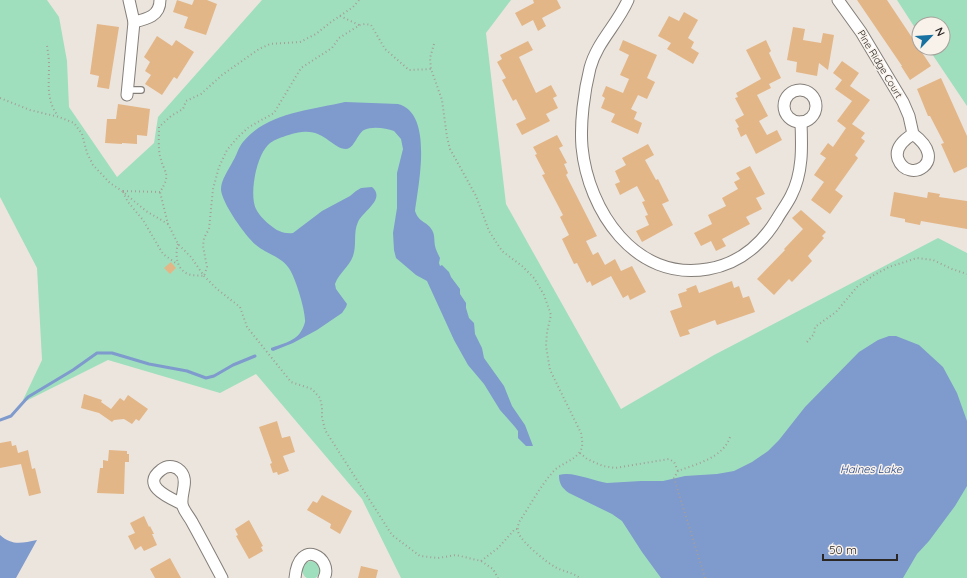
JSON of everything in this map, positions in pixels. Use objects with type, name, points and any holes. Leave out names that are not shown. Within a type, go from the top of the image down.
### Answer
[{"type":"street","points":[[127,93],[134,22],[129,0]]},
{"type":"street","points":[[134,22],[147,19],[155,14],[160,6],[160,0]]},
{"type":"street","points":[[628,0],[621,14],[600,44],[592,61],[587,79],[582,136],[586,170],[598,202],[617,234],[641,256],[652,262],[665,266],[695,271],[733,261],[752,249],[768,232],[795,188],[802,160],[801,122]]},
{"type":"street","name":"Pine Ridge Court","points":[[838,0],[861,32],[900,96],[909,116],[913,134]]},
{"type":"street","points":[[182,504],[222,578]]},
{"type":"street","points":[[296,578],[298,562],[301,557],[310,554],[318,557],[325,565],[324,578]]},
{"type":"lane","points":[[127,93],[141,90]]},
{"type":"path","points":[[160,192],[166,184],[167,174],[159,156],[159,127],[171,116],[183,109],[186,101],[201,94],[222,76],[259,49],[270,44],[300,42],[316,34],[359,0]]},
{"type":"path","points":[[340,16],[360,25]]},
{"type":"path","points":[[204,276],[207,267],[203,246],[204,238],[209,229],[213,189],[219,167],[227,150],[238,137],[249,127],[274,113],[301,68],[332,48],[338,38],[360,25],[365,24],[371,25],[385,49],[409,70],[431,69]]},
{"type":"path","points":[[434,44],[430,58],[431,69],[442,100],[446,137],[450,148],[476,196],[489,231],[502,251],[522,266],[534,278],[544,295],[551,315],[547,332],[546,346],[550,370],[581,433],[583,444],[580,453],[552,472],[519,522],[519,535],[524,542],[543,560],[556,568],[570,572],[580,578]]},
{"type":"path","points":[[47,46],[49,63],[49,100],[53,110],[59,117]]},
{"type":"path","points":[[0,98],[30,110],[59,117],[74,123],[82,134],[87,153],[93,165],[110,183],[146,211],[168,224]]},
{"type":"path","points":[[122,191],[160,192]]},
{"type":"path","points":[[122,191],[128,202],[143,220],[163,254],[178,264],[187,274],[204,276]]},
{"type":"path","points":[[160,192],[168,224],[178,244],[191,257],[204,276],[217,289],[240,307],[247,327],[291,382],[312,389],[320,398],[325,430],[392,534],[420,556],[438,558],[456,556],[481,561],[493,569],[498,578]]},
{"type":"path","points":[[178,244],[176,252],[178,264]]},
{"type":"path","points":[[807,342],[814,334],[815,327],[836,312],[857,287],[874,274],[889,267],[917,258],[933,260],[967,274]]},
{"type":"path","points":[[705,578],[674,478],[678,471],[711,458],[728,444],[730,438]]},
{"type":"path","points":[[580,453],[587,459],[603,466],[615,468],[669,459],[674,462],[678,471]]},
{"type":"path","points":[[481,561],[498,548],[515,529],[518,529]]},
{"type":"green space","points":[[0,0],[47,0],[59,17],[67,61],[69,107],[117,177],[154,143],[158,117],[262,0],[511,0],[486,33],[506,204],[621,409],[714,355],[938,238],[967,253],[967,578],[401,578],[362,499],[256,374],[220,393],[108,360],[24,402],[23,400],[42,360],[37,268],[0,197]]},
{"type":"green space","points":[[897,0],[967,0],[967,106],[933,56],[951,56],[951,16],[911,16],[911,22]]},
{"type":"green space","points":[[311,561],[317,564],[320,570],[317,576],[311,579],[305,576],[302,570],[305,564]]},
{"type":"water","points":[[345,102],[398,104],[409,110],[416,121],[420,135],[421,152],[419,185],[415,211],[419,218],[430,227],[433,232],[436,250],[440,258],[440,266],[442,265],[449,272],[460,289],[460,294],[466,303],[469,318],[474,323],[475,334],[482,348],[484,358],[504,386],[512,406],[525,425],[533,446],[526,446],[518,438],[518,431],[500,410],[484,384],[468,365],[454,340],[427,281],[416,275],[396,258],[393,233],[397,208],[397,173],[403,149],[401,139],[394,131],[379,128],[364,130],[351,147],[346,149],[337,146],[316,133],[302,132],[274,141],[268,145],[260,158],[255,176],[253,195],[254,203],[262,218],[281,232],[293,233],[322,211],[350,196],[361,188],[372,187],[376,191],[375,200],[358,222],[353,256],[335,284],[336,289],[347,304],[346,307],[342,313],[317,330],[293,343],[273,351],[271,350],[271,348],[287,342],[298,336],[300,333],[305,322],[305,317],[300,294],[291,271],[285,263],[264,251],[246,235],[225,202],[221,189],[222,182],[241,144],[253,132],[276,119],[290,114]]},
{"type":"water","name":"Haines Lake","points":[[889,336],[896,336],[919,345],[943,367],[957,393],[967,421],[967,486],[955,506],[929,541],[917,554],[903,578],[661,578],[622,521],[612,514],[569,493],[560,483],[559,475],[564,474],[576,475],[607,483],[663,481],[685,476],[717,474],[734,471],[752,462],[768,451],[779,440],[805,407],[859,352],[878,340]]},
{"type":"water","points":[[0,535],[9,541],[17,543],[37,540],[16,578],[0,578]]},
{"type":"building","points":[[177,0],[192,5],[194,0],[207,0],[217,4],[206,35],[184,28],[188,17],[173,12]]},
{"type":"building","points":[[533,0],[557,0],[561,8],[542,18],[546,26],[538,31],[533,20],[522,26],[515,13],[534,3]]},
{"type":"building","points":[[857,0],[887,0],[911,36],[911,56],[924,56],[931,66],[910,80]]},
{"type":"building","points":[[684,12],[698,20],[688,38],[694,42],[691,48],[699,53],[693,64],[667,49],[671,43],[658,36],[669,16],[679,21]]},
{"type":"building","points":[[97,24],[119,27],[109,89],[97,87],[99,76],[90,74]]},
{"type":"building","points":[[793,27],[805,29],[803,40],[821,43],[823,33],[834,35],[828,70],[819,63],[817,76],[796,72],[797,62],[787,60]]},
{"type":"building","points":[[157,36],[172,46],[176,40],[194,52],[177,79],[174,77],[162,95],[145,84],[151,75],[145,71],[150,62],[144,57]]},
{"type":"building","points":[[623,40],[657,55],[647,78],[655,82],[647,99],[638,95],[631,109],[637,112],[634,119],[642,123],[638,134],[611,122],[615,114],[601,108],[605,98],[602,96],[606,86],[623,93],[629,79],[620,75],[629,55],[619,50]]},
{"type":"building","points":[[766,40],[771,51],[769,53],[781,78],[769,84],[771,88],[757,95],[768,116],[759,121],[767,135],[777,130],[782,140],[756,154],[746,134],[741,137],[737,128],[739,127],[735,120],[744,115],[735,98],[738,97],[736,93],[761,79],[746,50]]},
{"type":"building","points":[[528,41],[533,50],[519,57],[536,93],[551,85],[557,96],[553,98],[558,108],[546,114],[550,121],[522,135],[516,124],[526,119],[516,99],[513,101],[502,80],[506,78],[497,62],[502,59],[500,55]]},
{"type":"building","points":[[842,61],[859,73],[850,86],[870,100],[852,124],[865,133],[861,138],[865,141],[855,155],[858,158],[835,190],[843,196],[830,214],[811,200],[824,182],[814,175],[826,158],[820,154],[828,143],[833,147],[846,128],[837,121],[852,101],[835,89],[842,80],[833,73]]},
{"type":"building","points":[[941,78],[967,136],[967,167],[954,173],[941,144],[944,143],[930,116],[928,116],[917,89]]},
{"type":"building","points":[[118,104],[150,109],[147,136],[137,135],[137,144],[105,143],[107,119],[116,119]]},
{"type":"building","points":[[557,135],[563,146],[559,148],[567,163],[564,164],[568,173],[566,175],[597,236],[586,241],[593,255],[598,252],[605,265],[615,259],[621,271],[632,266],[646,292],[630,300],[628,295],[623,298],[611,276],[592,286],[590,281],[587,283],[577,263],[574,264],[562,239],[569,235],[560,217],[563,215],[542,175],[545,174],[535,155],[537,154],[533,147]]},
{"type":"building","points":[[648,144],[654,155],[645,160],[656,180],[658,179],[669,201],[662,204],[673,225],[642,242],[636,231],[649,225],[645,216],[648,215],[642,202],[645,201],[637,186],[620,195],[615,184],[620,182],[615,171],[626,165],[622,158]]},
{"type":"building","points":[[750,166],[765,194],[756,198],[762,209],[746,217],[750,224],[722,239],[726,246],[716,251],[711,241],[701,246],[694,233],[712,224],[708,215],[726,206],[722,198],[738,189],[734,182],[740,179],[736,173]]},
{"type":"building","points":[[894,192],[927,198],[928,192],[940,194],[939,197],[967,201],[967,229],[921,221],[920,225],[905,222],[905,219],[890,216]]},
{"type":"building","points":[[801,210],[826,232],[822,236],[824,238],[808,256],[812,261],[792,282],[789,279],[774,295],[757,279],[803,229],[792,218]]},
{"type":"building","points":[[171,262],[176,268],[170,274],[164,268]]},
{"type":"building","points":[[732,281],[734,288],[739,286],[743,298],[749,296],[755,312],[717,325],[715,320],[688,330],[690,334],[680,337],[670,311],[682,307],[678,294],[687,291],[686,289],[696,285],[699,293]]},
{"type":"building","points":[[84,394],[102,400],[101,402],[111,409],[120,398],[124,401],[128,395],[148,409],[139,421],[136,419],[132,424],[124,419],[114,420],[112,422],[99,413],[81,408]]},
{"type":"building","points":[[277,421],[282,438],[290,436],[295,452],[283,456],[289,471],[278,475],[277,472],[273,473],[270,464],[272,463],[259,427]]},
{"type":"building","points":[[11,441],[12,446],[16,445],[18,453],[28,450],[32,469],[35,468],[41,493],[29,496],[21,464],[0,468],[0,443]]},
{"type":"building","points":[[109,450],[127,451],[127,454],[129,454],[129,462],[125,462],[124,494],[97,493],[100,468],[103,468],[103,460],[108,461]]},
{"type":"building","points":[[322,495],[352,511],[340,534],[330,528],[331,524],[307,510],[313,501],[317,503]]},
{"type":"building","points":[[144,516],[154,534],[152,534],[157,545],[144,551],[141,546],[135,550],[128,536],[135,533],[130,523]]},
{"type":"building","points":[[249,520],[263,546],[261,547],[263,551],[249,559],[236,536],[238,535],[235,529]]},
{"type":"building","points":[[170,558],[181,578],[155,578],[150,569]]},
{"type":"building","points":[[361,566],[378,570],[376,578],[358,578]]},
{"type":"waterway","points":[[0,420],[11,416],[28,397],[73,370],[97,353],[112,353],[149,364],[187,371],[206,378],[214,376],[233,365],[255,356]]}]
